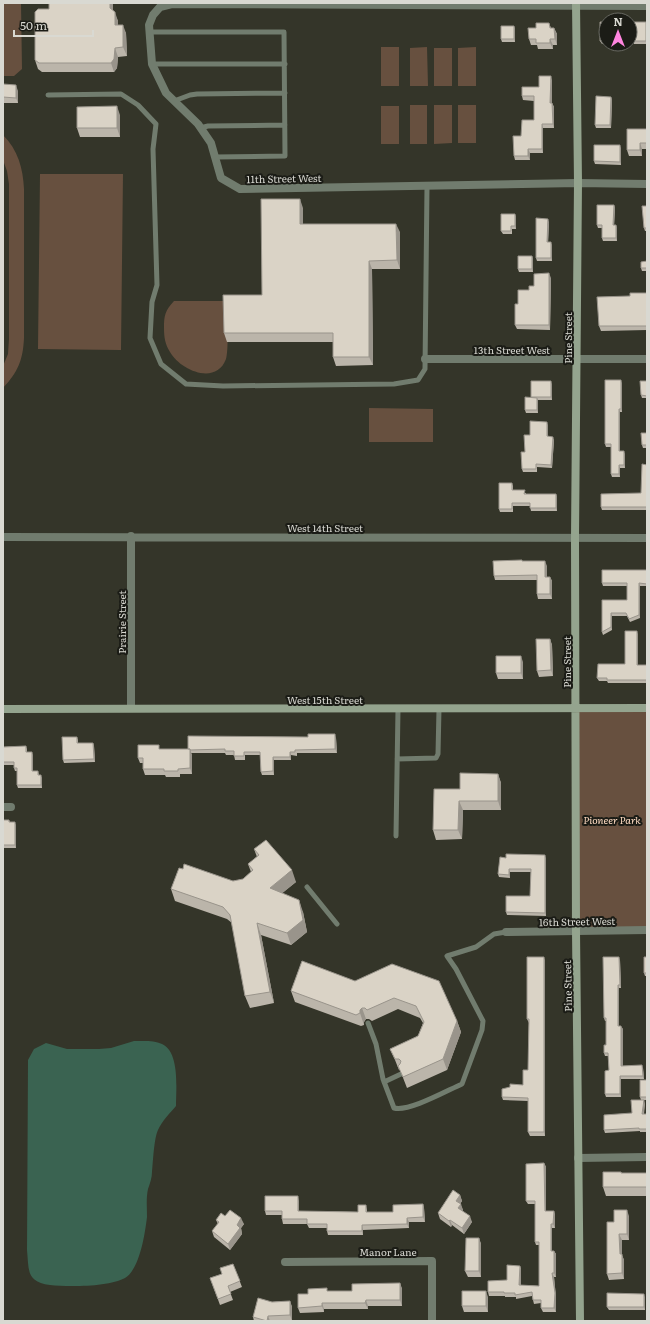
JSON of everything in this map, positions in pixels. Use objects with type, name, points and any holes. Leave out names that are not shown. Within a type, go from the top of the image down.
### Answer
[{"type":"street","name":"11th Street West","points":[[647,6],[576,4],[172,4],[160,7],[153,15],[149,25],[152,64],[166,93],[200,128],[211,143],[221,178],[240,189],[427,187],[578,183],[647,184]]},
{"type":"street","name":"Pine Street","points":[[576,4],[578,183],[578,359],[575,538],[576,931],[580,1321]]},
{"type":"street","name":"13th Street West","points":[[425,359],[647,359]]},
{"type":"street","name":"Prairie Street","points":[[131,536],[131,708]]},
{"type":"street","name":"West 14th Street","points":[[3,537],[647,538]]},
{"type":"street","name":"West 15th Street","points":[[3,709],[647,708]]},
{"type":"street","name":"16th Street West","points":[[506,932],[647,930]]},
{"type":"street","points":[[578,1158],[647,1157]]},
{"type":"street","name":"Manor Lane","points":[[285,1262],[432,1261],[432,1321]]},
{"type":"lane","points":[[149,32],[284,32],[285,156],[215,157]]},
{"type":"lane","points":[[152,64],[285,64]]},
{"type":"lane","points":[[174,101],[197,94],[285,93]]},
{"type":"lane","points":[[48,95],[121,94],[138,105],[156,124],[153,149],[157,285],[152,302],[150,338],[161,364],[186,384],[223,386],[394,384],[418,380],[425,369],[427,187]]},
{"type":"lane","points":[[200,128],[208,126],[285,125]]},
{"type":"lane","points":[[396,836],[398,709]]},
{"type":"lane","points":[[398,759],[436,758],[438,754],[439,709]]},
{"type":"lane","points":[[307,887],[337,924]]},
{"type":"lane","points":[[368,1023],[376,1044],[384,1082],[394,1108],[399,1109],[410,1107],[462,1084],[482,1030],[483,1021],[456,969],[447,956],[476,948],[494,934],[506,932]]},
{"type":"lane","points":[[384,1082],[401,1074]]},
{"type":"green space","points":[[3,3],[21,3],[22,69],[14,76],[3,76]]},
{"type":"green space","points":[[381,47],[399,47],[399,86],[381,86]]},
{"type":"green space","points":[[427,47],[428,86],[410,86],[410,48]]},
{"type":"green space","points":[[476,47],[476,86],[458,86],[458,48]]},
{"type":"green space","points":[[434,48],[452,48],[452,86],[434,86]]},
{"type":"green space","points":[[410,105],[427,105],[427,144],[410,144]]},
{"type":"green space","points":[[434,105],[452,105],[452,143],[434,144]]},
{"type":"green space","points":[[458,105],[476,105],[476,143],[458,143]]},
{"type":"green space","points":[[381,106],[399,106],[399,144],[381,144]]},
{"type":"green space","points":[[3,135],[16,153],[19,160],[24,189],[24,338],[19,365],[3,388],[3,366],[8,354],[9,339],[9,184],[7,171],[3,160]]},
{"type":"green space","points":[[40,174],[123,174],[121,350],[38,349]]},
{"type":"green space","points":[[174,301],[227,301],[227,354],[221,367],[214,372],[198,372],[189,369],[175,359],[168,349],[165,337],[164,320],[167,311]]},
{"type":"green space","points":[[369,408],[433,409],[433,442],[369,442]]},
{"type":"green space","name":"Pioneer Park","points":[[647,708],[647,930],[576,931],[576,709]]},
{"type":"shaded area","points":[[134,1041],[156,1042],[168,1048],[172,1055],[176,1072],[176,1106],[166,1117],[158,1130],[154,1150],[152,1176],[147,1192],[146,1224],[138,1259],[130,1273],[125,1278],[118,1281],[99,1285],[77,1286],[58,1286],[42,1283],[33,1278],[30,1274],[27,1250],[28,1060],[34,1049],[46,1043],[67,1049],[99,1049],[111,1048]]},
{"type":"building","points":[[49,3],[110,3],[110,8],[115,12],[115,25],[123,25],[123,47],[115,48],[114,59],[111,63],[39,63],[35,60],[35,12],[38,9],[49,9]]},
{"type":"building","points":[[638,22],[646,22],[646,41],[638,41]]},
{"type":"building","points":[[536,23],[549,23],[550,28],[554,28],[555,39],[550,39],[550,43],[536,43],[536,39],[529,39],[528,28],[536,28]]},
{"type":"building","points":[[501,26],[514,26],[514,39],[501,39]]},
{"type":"building","points":[[539,76],[551,76],[550,103],[552,103],[553,124],[542,124],[542,149],[528,149],[528,156],[514,156],[513,136],[521,136],[522,120],[534,120],[534,96],[522,96],[522,87],[539,87]]},
{"type":"building","points":[[3,84],[16,85],[16,98],[3,97]]},
{"type":"building","points":[[596,96],[611,97],[610,125],[595,125]]},
{"type":"building","points":[[117,106],[117,128],[77,128],[77,107]]},
{"type":"building","points":[[627,129],[647,129],[647,143],[640,143],[640,150],[627,150]]},
{"type":"building","points":[[594,145],[620,145],[620,162],[594,161]]},
{"type":"building","points":[[261,199],[300,199],[300,224],[396,224],[397,260],[369,261],[369,357],[333,357],[333,333],[224,333],[223,295],[262,295]]},
{"type":"building","points":[[597,205],[614,205],[613,225],[616,225],[616,238],[602,238],[602,225],[597,225]]},
{"type":"building","points":[[642,206],[647,206],[647,228],[644,228]]},
{"type":"building","points":[[501,214],[515,214],[515,226],[511,226],[511,231],[501,231]]},
{"type":"building","points":[[536,218],[548,219],[547,242],[551,242],[551,258],[536,258]]},
{"type":"building","points":[[518,256],[532,256],[532,269],[518,269]]},
{"type":"building","points":[[647,261],[647,268],[641,268],[641,262]]},
{"type":"building","points":[[549,273],[549,325],[515,325],[515,304],[518,304],[518,290],[529,290],[529,286],[534,286],[534,274]]},
{"type":"building","points":[[630,293],[647,293],[647,326],[599,326],[597,297],[630,296]]},
{"type":"building","points":[[605,380],[621,380],[619,451],[624,451],[624,465],[619,465],[619,474],[611,474],[611,444],[605,444]]},
{"type":"building","points":[[531,381],[551,381],[551,397],[531,397]]},
{"type":"building","points":[[640,381],[647,381],[647,396],[641,395]]},
{"type":"building","points":[[525,397],[537,398],[537,410],[525,410]]},
{"type":"building","points":[[530,421],[547,422],[547,436],[553,437],[551,465],[536,464],[536,469],[522,469],[521,452],[525,452],[524,435],[530,435]]},
{"type":"building","points":[[641,433],[647,433],[647,445],[642,445]]},
{"type":"building","points":[[642,464],[647,465],[647,507],[601,507],[601,494],[641,493]]},
{"type":"building","points":[[499,483],[512,483],[512,490],[525,490],[524,494],[556,494],[556,508],[530,508],[530,503],[512,503],[512,509],[499,509]]},
{"type":"building","points":[[493,561],[545,561],[545,577],[550,577],[550,594],[537,594],[537,575],[494,576]]},
{"type":"building","points":[[602,570],[647,570],[647,584],[639,583],[639,615],[629,619],[626,613],[611,613],[611,627],[602,632],[602,600],[627,600],[627,583],[602,583]]},
{"type":"building","points":[[625,631],[637,631],[637,665],[647,665],[647,680],[607,680],[607,678],[597,678],[598,664],[625,664]]},
{"type":"building","points":[[536,639],[550,639],[551,670],[537,671]]},
{"type":"building","points":[[496,656],[521,656],[521,673],[496,673]]},
{"type":"building","points":[[308,734],[335,734],[335,749],[295,750],[295,752],[290,752],[290,757],[273,757],[273,771],[261,772],[260,752],[244,752],[244,756],[234,756],[234,751],[225,751],[225,749],[188,749],[188,736],[308,737]]},
{"type":"building","points":[[62,737],[77,737],[77,743],[93,743],[94,759],[63,760]]},
{"type":"building","points":[[138,745],[159,745],[159,749],[190,749],[190,768],[178,769],[178,771],[143,769],[143,758],[138,758]]},
{"type":"building","points":[[26,746],[26,752],[32,752],[32,771],[38,771],[38,775],[41,775],[41,785],[17,785],[17,768],[14,768],[14,762],[3,762],[3,747]]},
{"type":"building","points":[[460,773],[498,774],[498,801],[459,801],[458,830],[433,830],[434,789],[460,789]]},
{"type":"building","points":[[3,820],[15,822],[15,845],[3,845]]},
{"type":"building","points":[[266,840],[292,870],[270,888],[299,900],[303,920],[287,933],[257,923],[270,992],[245,996],[230,915],[223,907],[171,889],[179,868],[183,869],[184,864],[233,881],[243,879],[253,870],[248,864],[259,855],[254,849]]},
{"type":"building","points":[[506,854],[545,855],[545,913],[506,912],[506,896],[530,896],[531,869],[509,869],[509,875],[498,874],[500,857],[506,858]]},
{"type":"building","points":[[527,957],[544,957],[544,1132],[528,1132],[528,1098],[502,1097],[502,1089],[510,1087],[510,1084],[523,1085],[523,1070],[528,1070],[529,1019],[527,1019]]},
{"type":"building","points":[[603,957],[619,957],[620,985],[618,985],[618,1026],[621,1026],[621,1066],[642,1065],[643,1076],[620,1076],[620,1094],[605,1094],[605,1071],[609,1070],[608,1053],[604,1053],[604,1045],[606,1045],[606,1018],[604,1018]]},
{"type":"building","points":[[644,957],[647,957],[647,973],[644,973]]},
{"type":"building","points":[[302,961],[355,981],[392,964],[439,981],[457,1021],[443,1059],[403,1077],[398,1066],[401,1061],[399,1059],[395,1059],[390,1049],[418,1036],[424,1022],[416,1006],[394,998],[367,1010],[362,1008],[360,1013],[356,1015],[291,991]]},
{"type":"building","points":[[640,1080],[647,1080],[647,1097],[640,1097]]},
{"type":"building","points":[[631,1100],[644,1100],[642,1114],[647,1114],[647,1129],[604,1130],[604,1115],[632,1113]]},
{"type":"building","points":[[544,1163],[545,1211],[554,1211],[553,1224],[551,1224],[551,1251],[554,1251],[554,1273],[552,1273],[555,1293],[554,1308],[541,1308],[541,1300],[533,1300],[532,1292],[515,1295],[515,1293],[488,1292],[488,1281],[507,1280],[507,1265],[520,1266],[519,1285],[539,1286],[539,1242],[535,1242],[535,1201],[526,1201],[526,1164]]},
{"type":"building","points":[[603,1172],[647,1173],[647,1187],[603,1187]]},
{"type":"building","points":[[453,1190],[460,1195],[456,1201],[461,1204],[458,1208],[470,1216],[462,1228],[438,1213]]},
{"type":"building","points":[[265,1196],[298,1196],[298,1211],[358,1212],[358,1205],[366,1205],[366,1212],[393,1212],[393,1205],[423,1204],[423,1217],[407,1218],[407,1224],[362,1225],[362,1231],[327,1231],[327,1224],[307,1224],[307,1219],[282,1219],[282,1211],[265,1211]]},
{"type":"building","points":[[230,1210],[241,1218],[237,1225],[240,1228],[228,1244],[212,1231],[219,1222],[216,1220],[221,1213],[225,1216]]},
{"type":"building","points":[[614,1210],[627,1210],[627,1234],[619,1234],[620,1254],[622,1254],[622,1273],[607,1274],[607,1222],[614,1222]]},
{"type":"building","points":[[466,1238],[479,1238],[479,1271],[465,1271]]},
{"type":"building","points":[[233,1264],[240,1281],[228,1286],[231,1294],[218,1299],[210,1278],[222,1274],[220,1268]]},
{"type":"building","points":[[400,1283],[400,1300],[366,1300],[365,1303],[322,1303],[322,1306],[298,1308],[298,1294],[308,1294],[308,1289],[327,1288],[327,1291],[352,1291],[352,1284]]},
{"type":"building","points":[[462,1291],[486,1291],[486,1306],[462,1306]]},
{"type":"building","points":[[607,1293],[644,1294],[644,1307],[607,1307]]},
{"type":"building","points":[[258,1298],[272,1302],[290,1301],[290,1315],[268,1316],[267,1321],[253,1317]]}]
